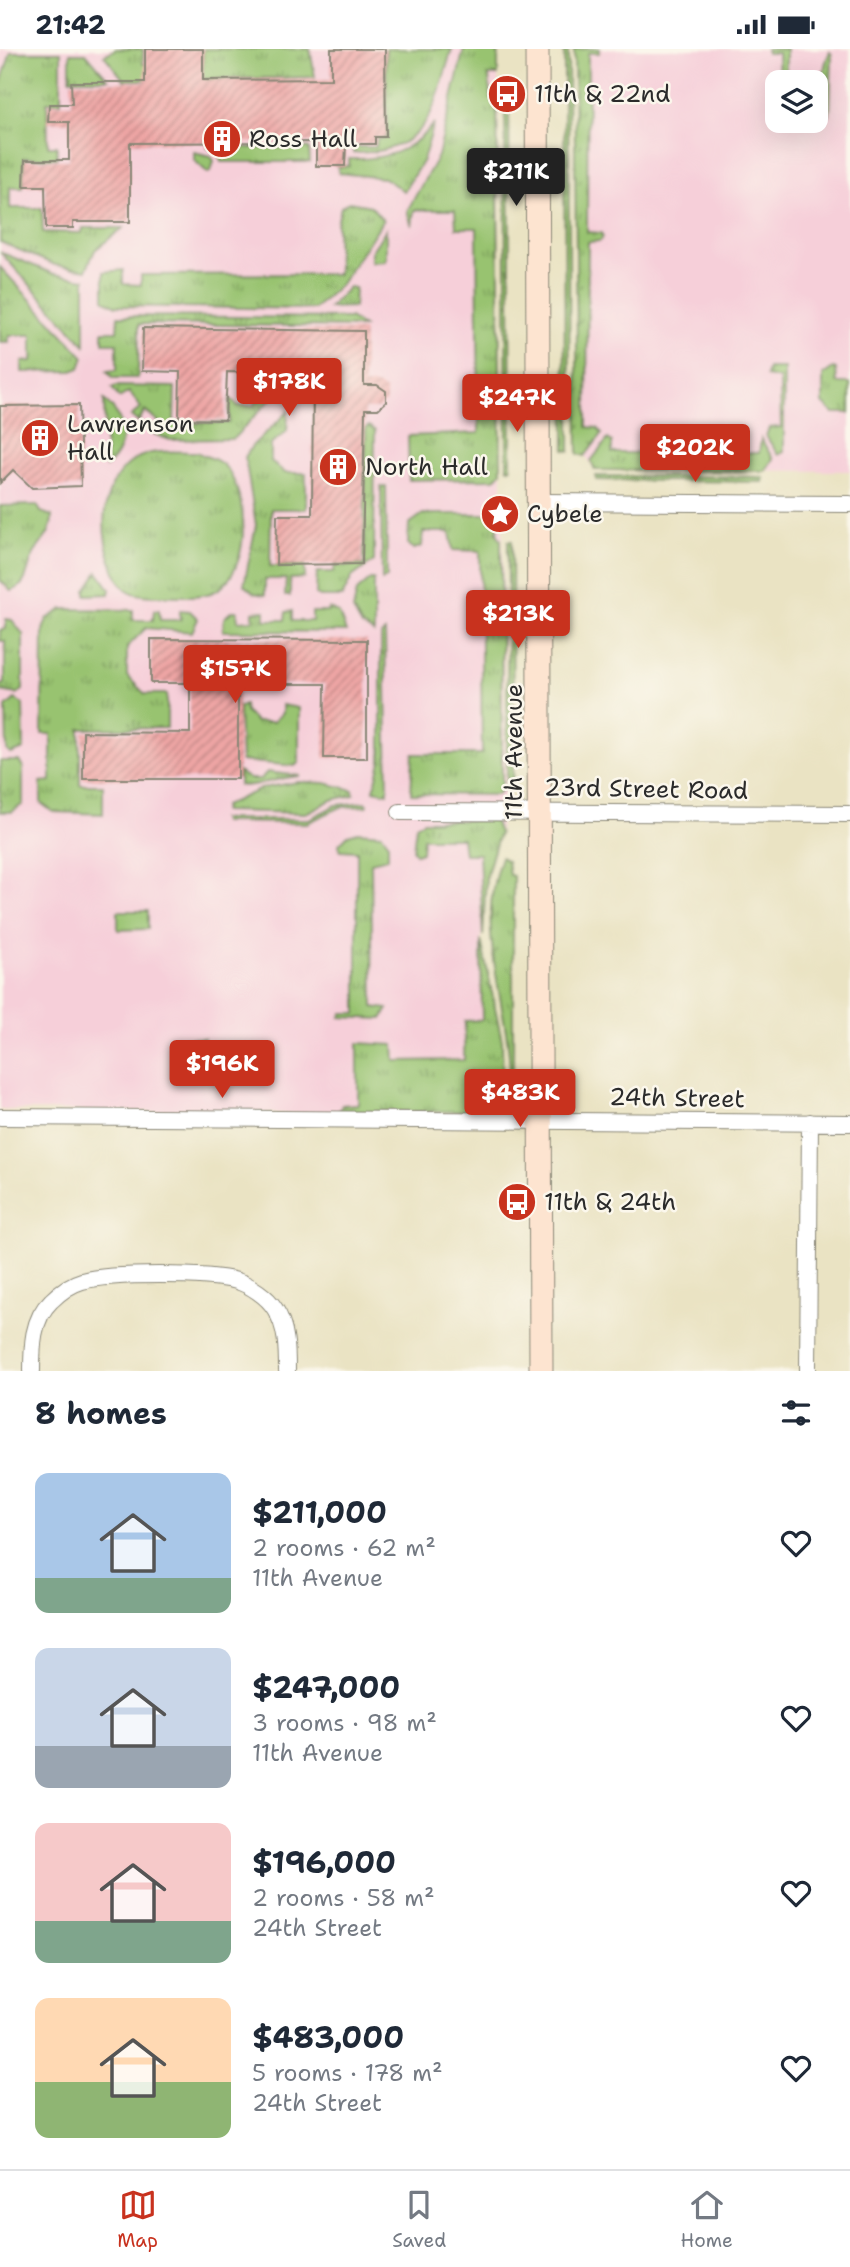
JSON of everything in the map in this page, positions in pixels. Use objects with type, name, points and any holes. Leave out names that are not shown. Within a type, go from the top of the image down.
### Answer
[{"type":"main road","name":"11th Avenue","points":[[537,49],[541,1371]]},
{"type":"street","points":[[539,502],[850,504]]},
{"type":"street","name":"23rd Street Road","points":[[400,812],[850,814]]},
{"type":"street","name":"24th Street","points":[[0,1118],[542,1119],[850,1123]]},
{"type":"street","points":[[808,1371],[810,1122]]},
{"type":"street","points":[[32,1371],[36,1325],[42,1312],[58,1295],[83,1281],[154,1277],[230,1279],[254,1289],[275,1307],[284,1327],[287,1371]]},
{"type":"shaded area","points":[[0,49],[498,49],[505,790],[499,833],[486,877],[481,940],[502,1041],[504,1097],[337,1114],[0,1110]]},
{"type":"shaded area","points":[[574,49],[850,49],[850,471],[595,470],[585,456],[578,454]]},
{"type":"green space","points":[[116,49],[143,49],[143,64],[168,65],[169,80],[124,80],[104,55]]},
{"type":"green space","points":[[203,49],[310,49],[315,77],[203,79]]},
{"type":"green space","points":[[386,49],[452,49],[433,108],[414,136],[399,145],[379,151],[353,153],[353,147],[376,147],[377,139],[387,138]]},
{"type":"green space","points":[[464,49],[498,49],[498,75],[489,75],[490,98],[497,98],[501,472],[495,479],[409,480],[408,436],[479,433],[477,228],[456,228],[455,210],[414,210],[412,226],[407,211],[438,156]]},
{"type":"green space","points":[[564,49],[568,49],[570,451],[565,450]]},
{"type":"green space","points":[[574,49],[600,49],[599,53],[588,53],[587,232],[601,233],[603,237],[600,241],[588,242],[587,427],[598,428],[602,434],[585,456],[578,454]]},
{"type":"green space","points":[[766,49],[786,49],[786,70],[779,70],[778,53],[767,53]]},
{"type":"green space","points":[[11,52],[61,52],[61,102],[47,102],[48,146],[57,146],[57,158],[24,158],[23,187],[10,187],[10,208],[42,208],[43,232],[82,233],[83,228],[123,228],[95,250],[86,270],[55,265],[0,242],[0,86]]},
{"type":"green space","points":[[830,52],[830,115],[828,70],[825,70]]},
{"type":"green space","points":[[70,53],[86,53],[108,79],[70,79]]},
{"type":"green space","points":[[509,98],[511,468],[507,468],[505,99]]},
{"type":"green space","points":[[434,124],[423,160],[404,191],[384,178],[339,173],[338,167],[349,166],[349,159],[385,156],[406,148]]},
{"type":"green space","points":[[207,147],[309,148],[310,162],[221,162],[218,153]]},
{"type":"green space","points":[[194,152],[211,156],[214,161],[211,171],[208,173],[194,160]]},
{"type":"green space","points":[[349,202],[371,206],[383,220],[341,284],[314,309],[116,306],[104,299],[104,272],[123,270],[123,284],[141,285],[141,275],[338,274],[337,224],[341,207]]},
{"type":"green space","points":[[386,229],[386,261],[371,262],[371,252]]},
{"type":"green space","points":[[0,252],[54,274],[85,279],[85,345]]},
{"type":"green space","points":[[0,267],[84,357],[80,368],[72,371],[22,372],[22,362],[32,361],[32,335],[9,335],[9,342],[0,342]]},
{"type":"green space","points":[[349,287],[355,288],[354,307],[329,308]]},
{"type":"green space","points":[[118,316],[350,318],[363,327],[139,324],[138,378],[113,378],[107,371],[117,370],[117,343],[103,343],[103,331],[117,331]]},
{"type":"green space","points":[[768,368],[784,368],[784,452],[778,455],[766,436],[769,428],[781,427],[780,379],[766,376]]},
{"type":"green space","points":[[833,368],[836,369],[837,383],[850,383],[850,413],[833,413],[823,403],[823,375]]},
{"type":"green space","points":[[175,387],[174,422],[229,423],[230,398],[238,406],[253,406],[261,398],[272,398],[233,439],[170,440],[154,434],[161,424],[145,411],[138,422],[131,416],[141,408],[129,392],[119,398],[112,388]]},
{"type":"green space","points":[[104,400],[118,416],[122,433],[118,451],[106,467]]},
{"type":"green space","points":[[288,412],[287,431],[271,444],[271,461],[285,473],[306,473],[306,509],[271,509],[270,566],[305,566],[305,578],[290,579],[290,596],[285,596],[286,579],[265,579],[265,595],[254,593],[244,585],[256,525],[245,457],[253,445]]},
{"type":"green space","points":[[369,426],[375,431],[374,561],[352,577],[342,597],[320,597],[316,594],[317,572],[334,572],[335,566],[364,565],[366,428]]},
{"type":"green space","points":[[608,439],[612,442],[612,453],[759,453],[761,439],[773,459],[765,471],[595,470],[591,461]]},
{"type":"green space","points":[[165,451],[197,452],[216,460],[227,469],[239,496],[242,544],[232,573],[219,589],[203,595],[151,596],[131,592],[119,580],[107,548],[104,520],[109,493],[123,470],[141,456]]},
{"type":"green space","points":[[596,476],[764,477],[763,482],[596,480]]},
{"type":"green space","points":[[381,487],[386,487],[387,577],[382,580]]},
{"type":"green space","points":[[37,505],[41,512],[52,516],[50,528],[33,556],[24,581],[11,591],[0,580],[0,506]]},
{"type":"green space","points":[[423,514],[500,514],[497,533],[501,540],[502,789],[497,795],[411,794],[413,754],[482,754],[480,551],[453,550],[450,532],[423,532],[422,546],[414,549],[408,544],[409,524]]},
{"type":"green space","points":[[508,541],[512,541],[513,785],[507,785]]},
{"type":"green space","points":[[98,572],[110,589],[109,594],[86,595],[86,590]]},
{"type":"green space","points":[[374,579],[374,633],[362,626],[353,610],[357,591]]},
{"type":"green space","points":[[63,609],[133,610],[133,620],[153,620],[154,610],[159,610],[160,620],[180,620],[180,610],[190,611],[198,619],[192,632],[146,628],[127,647],[127,676],[145,694],[167,694],[167,728],[80,729],[80,785],[103,785],[103,814],[53,812],[41,803],[41,782],[51,781],[51,734],[42,734],[43,630],[47,619]]},
{"type":"green space","points":[[329,609],[339,613],[346,632],[223,631],[224,618],[232,611],[237,611],[238,621],[253,620],[253,612],[265,611],[265,620],[285,620],[286,612],[292,611],[292,621],[312,621],[312,612],[328,612]]},
{"type":"green space","points":[[6,619],[12,620],[23,634],[23,690],[17,694],[0,691],[0,685],[5,684],[5,641],[0,641],[0,630],[6,629]]},
{"type":"green space","points":[[385,632],[388,793],[374,790],[381,761],[381,635]]},
{"type":"green space","points":[[15,699],[23,704],[24,749],[11,754],[7,751],[6,707]]},
{"type":"green space","points":[[244,705],[245,712],[256,722],[273,722],[282,713],[282,705],[299,708],[299,762],[295,766],[241,761],[239,707]]},
{"type":"green space","points":[[0,761],[19,761],[23,767],[23,804],[12,812],[0,812]]},
{"type":"green space","points":[[239,772],[250,779],[261,779],[267,772],[301,776],[244,786],[239,785]]},
{"type":"green space","points":[[298,782],[325,783],[353,790],[354,795],[331,800],[306,813],[223,811],[224,806],[263,788]]},
{"type":"green space","points":[[366,802],[367,806],[341,807],[307,823],[222,822],[221,819],[309,819],[336,805]]},
{"type":"green space","points":[[494,820],[499,833],[486,877],[483,936],[479,854],[464,854],[462,838],[423,838],[422,852],[416,854],[413,850],[416,825],[424,821]]},
{"type":"green space","points":[[358,832],[382,834],[388,842],[388,858],[371,862],[373,1007],[388,1009],[382,1019],[341,1017],[343,1013],[357,1013],[357,851],[340,850],[339,844],[348,835]]},
{"type":"green space","points":[[501,857],[507,861],[509,875],[513,876],[513,1091],[510,1089],[506,1030],[492,944],[493,887]]},
{"type":"green space","points":[[118,911],[148,911],[148,929],[118,930]]},
{"type":"green space","points":[[481,940],[502,1041],[503,1111],[339,1112],[342,1105],[358,1104],[358,1043],[394,1045],[395,1061],[464,1060],[465,1021],[482,1020]]},
{"type":"green space","points":[[173,1038],[204,1038],[204,1057],[173,1057]]},
{"type":"building","name":"Ross Hall","points":[[145,49],[203,49],[203,80],[331,79],[331,49],[385,49],[386,137],[375,137],[375,144],[346,144],[345,166],[316,166],[316,142],[130,143],[130,222],[73,222],[73,228],[46,228],[45,186],[24,186],[25,160],[69,160],[69,122],[48,122],[49,104],[72,104],[71,82],[145,82]]},
{"type":"building","name":"North Hall","points":[[143,328],[364,331],[364,385],[377,385],[386,391],[386,402],[378,409],[365,409],[362,564],[276,565],[277,515],[312,515],[313,374],[227,372],[225,420],[179,419],[180,372],[142,371]]},
{"type":"building","name":"Lawrenson Hall","points":[[79,405],[81,486],[32,488],[13,470],[0,483],[0,406]]},
{"type":"building","points":[[151,639],[367,640],[367,758],[324,758],[325,684],[238,684],[238,779],[83,779],[83,732],[190,733],[190,683],[151,683]]},
{"type":"place","name":"11th & 22nd","points":[[507,94]]},
{"type":"place","name":"Ross Hall","points":[[222,139]]},
{"type":"place","name":"Lawrenson Hall","points":[[40,438]]},
{"type":"place","name":"North Hall","points":[[338,467]]},
{"type":"place","name":"Cybele","points":[[500,514]]},
{"type":"place","name":"11th & 24th","points":[[517,1202]]}]
